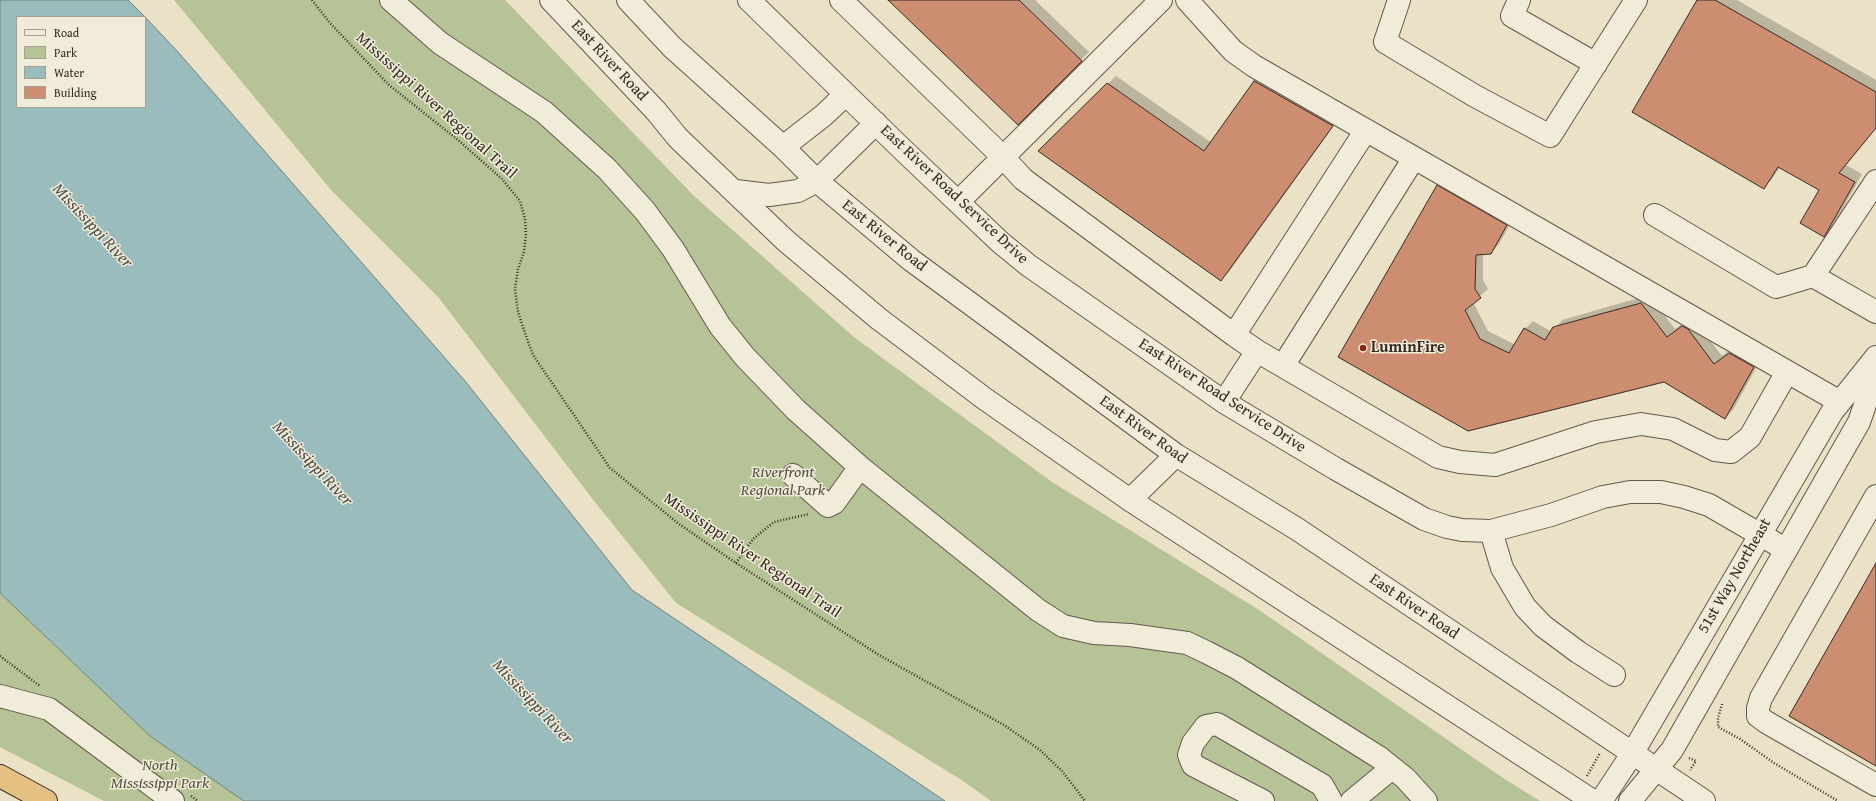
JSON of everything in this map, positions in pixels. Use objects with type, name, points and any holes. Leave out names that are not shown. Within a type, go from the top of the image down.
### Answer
[{"type":"highway","points":[[0,776],[46,801]]},
{"type":"highway","points":[[0,786],[30,801]]},
{"type":"street","points":[[391,0],[440,42],[544,112],[607,169],[645,211],[664,236],[720,326],[745,357],[796,410],[860,467],[1033,606],[1063,626],[1094,632],[1130,635],[1187,643],[1237,668],[1392,768],[1405,778],[1426,801]]},
{"type":"street","name":"East River Road","points":[[551,0],[656,111],[678,138],[736,191],[786,241],[879,318],[985,399],[1130,500],[1592,801]]},
{"type":"street","name":"East River Road","points":[[628,0],[672,47],[783,147],[817,181],[911,260],[1176,455],[1297,529],[1704,801]]},
{"type":"street","name":"East River Road Service Drive","points":[[749,0],[845,95],[1000,242],[1028,265],[1224,402],[1343,473],[1424,518],[1447,527],[1462,530],[1492,531],[1552,515],[1603,497],[1630,492],[1661,492],[1684,497],[1709,506],[1760,533],[1785,549]]},
{"type":"street","points":[[841,0],[1004,158],[1023,179],[1257,351],[1438,457],[1460,462],[1495,465],[1596,432],[1641,424],[1673,429],[1715,450],[1731,452],[1750,437],[1787,372]]},
{"type":"street","points":[[958,202],[1162,0]]},
{"type":"street","points":[[1187,0],[1238,54],[1254,66],[1840,402]]},
{"type":"street","points":[[1399,0],[1385,42],[1475,96],[1550,136],[1636,0]]},
{"type":"street","points":[[1519,0],[1512,16],[1596,64]]},
{"type":"street","points":[[783,147],[824,115],[845,95]]},
{"type":"street","points":[[736,191],[769,195],[798,190],[817,181],[876,123]]},
{"type":"street","points":[[1234,335],[1366,130]]},
{"type":"street","points":[[1283,366],[1414,158]]},
{"type":"street","points":[[1655,215],[1776,287],[1813,276],[1876,181]]},
{"type":"street","points":[[1813,276],[1876,312]]},
{"type":"street","points":[[1224,402],[1257,351]]},
{"type":"street","name":"51st Way Northeast","points":[[1601,801],[1632,754],[1832,412],[1876,357]]},
{"type":"street","name":"51st Way Northeast","points":[[1630,801],[1672,750],[1785,549],[1859,422],[1876,373]]},
{"type":"street","points":[[1130,500],[1176,455]]},
{"type":"street","points":[[793,475],[828,506],[834,503],[860,467]]},
{"type":"street","points":[[1876,496],[1761,698],[1758,708],[1758,716],[1766,722],[1876,785]]},
{"type":"street","points":[[1492,531],[1502,568],[1526,607],[1543,626],[1583,656],[1614,675]]},
{"type":"street","points":[[0,696],[50,709],[173,801]]},
{"type":"street","points":[[1263,801],[1193,765],[1189,755],[1193,743],[1206,726],[1217,724],[1322,785],[1331,801]]},
{"type":"street","points":[[1352,801],[1392,768]]},
{"type":"path","name":"Mississippi River Regional Trail","points":[[312,0],[330,23],[389,85],[458,140],[502,180],[520,201],[525,219],[526,234],[524,252],[518,269],[515,289],[518,312],[533,355],[610,468],[679,524],[736,563],[879,655],[1004,725],[1034,746],[1062,771],[1085,801]]},
{"type":"path","points":[[736,563],[753,539],[774,522],[804,516],[828,506]]},
{"type":"green space","name":"Riverfront Regional Park","points":[[174,0],[505,0],[694,196],[855,338],[1052,482],[1259,610],[1503,778],[1540,801],[991,801],[963,781],[676,603],[591,497],[439,298],[332,191]]},
{"type":"green space","name":"North Mississippi Park","points":[[0,593],[150,736],[244,801],[104,801],[0,747]]},
{"type":"water","name":"Mississippi River","points":[[0,0],[128,0],[144,16],[16,16],[16,108],[146,108],[146,18],[178,52],[465,381],[632,590],[945,801],[244,801],[150,736],[0,593]]},
{"type":"building","points":[[888,0],[1019,0],[1082,61],[1018,125]]},
{"type":"building","points":[[1697,0],[1715,0],[1876,92],[1876,128],[1839,173],[1855,182],[1824,237],[1800,223],[1819,190],[1778,167],[1764,189],[1632,112]]},
{"type":"building","points":[[1254,81],[1333,126],[1221,281],[1038,151],[1107,83],[1204,151]]},
{"type":"building","points":[[1437,185],[1507,225],[1491,254],[1476,255],[1475,289],[1481,298],[1465,310],[1480,339],[1509,353],[1524,328],[1545,340],[1553,327],[1641,303],[1667,337],[1682,326],[1688,329],[1714,364],[1729,353],[1754,367],[1725,419],[1664,382],[1468,431],[1338,357]]},
{"type":"building","points":[[1876,563],[1876,766],[1789,716]]},
{"type":"place","name":"LuminFire","points":[[1363,348]]}]
